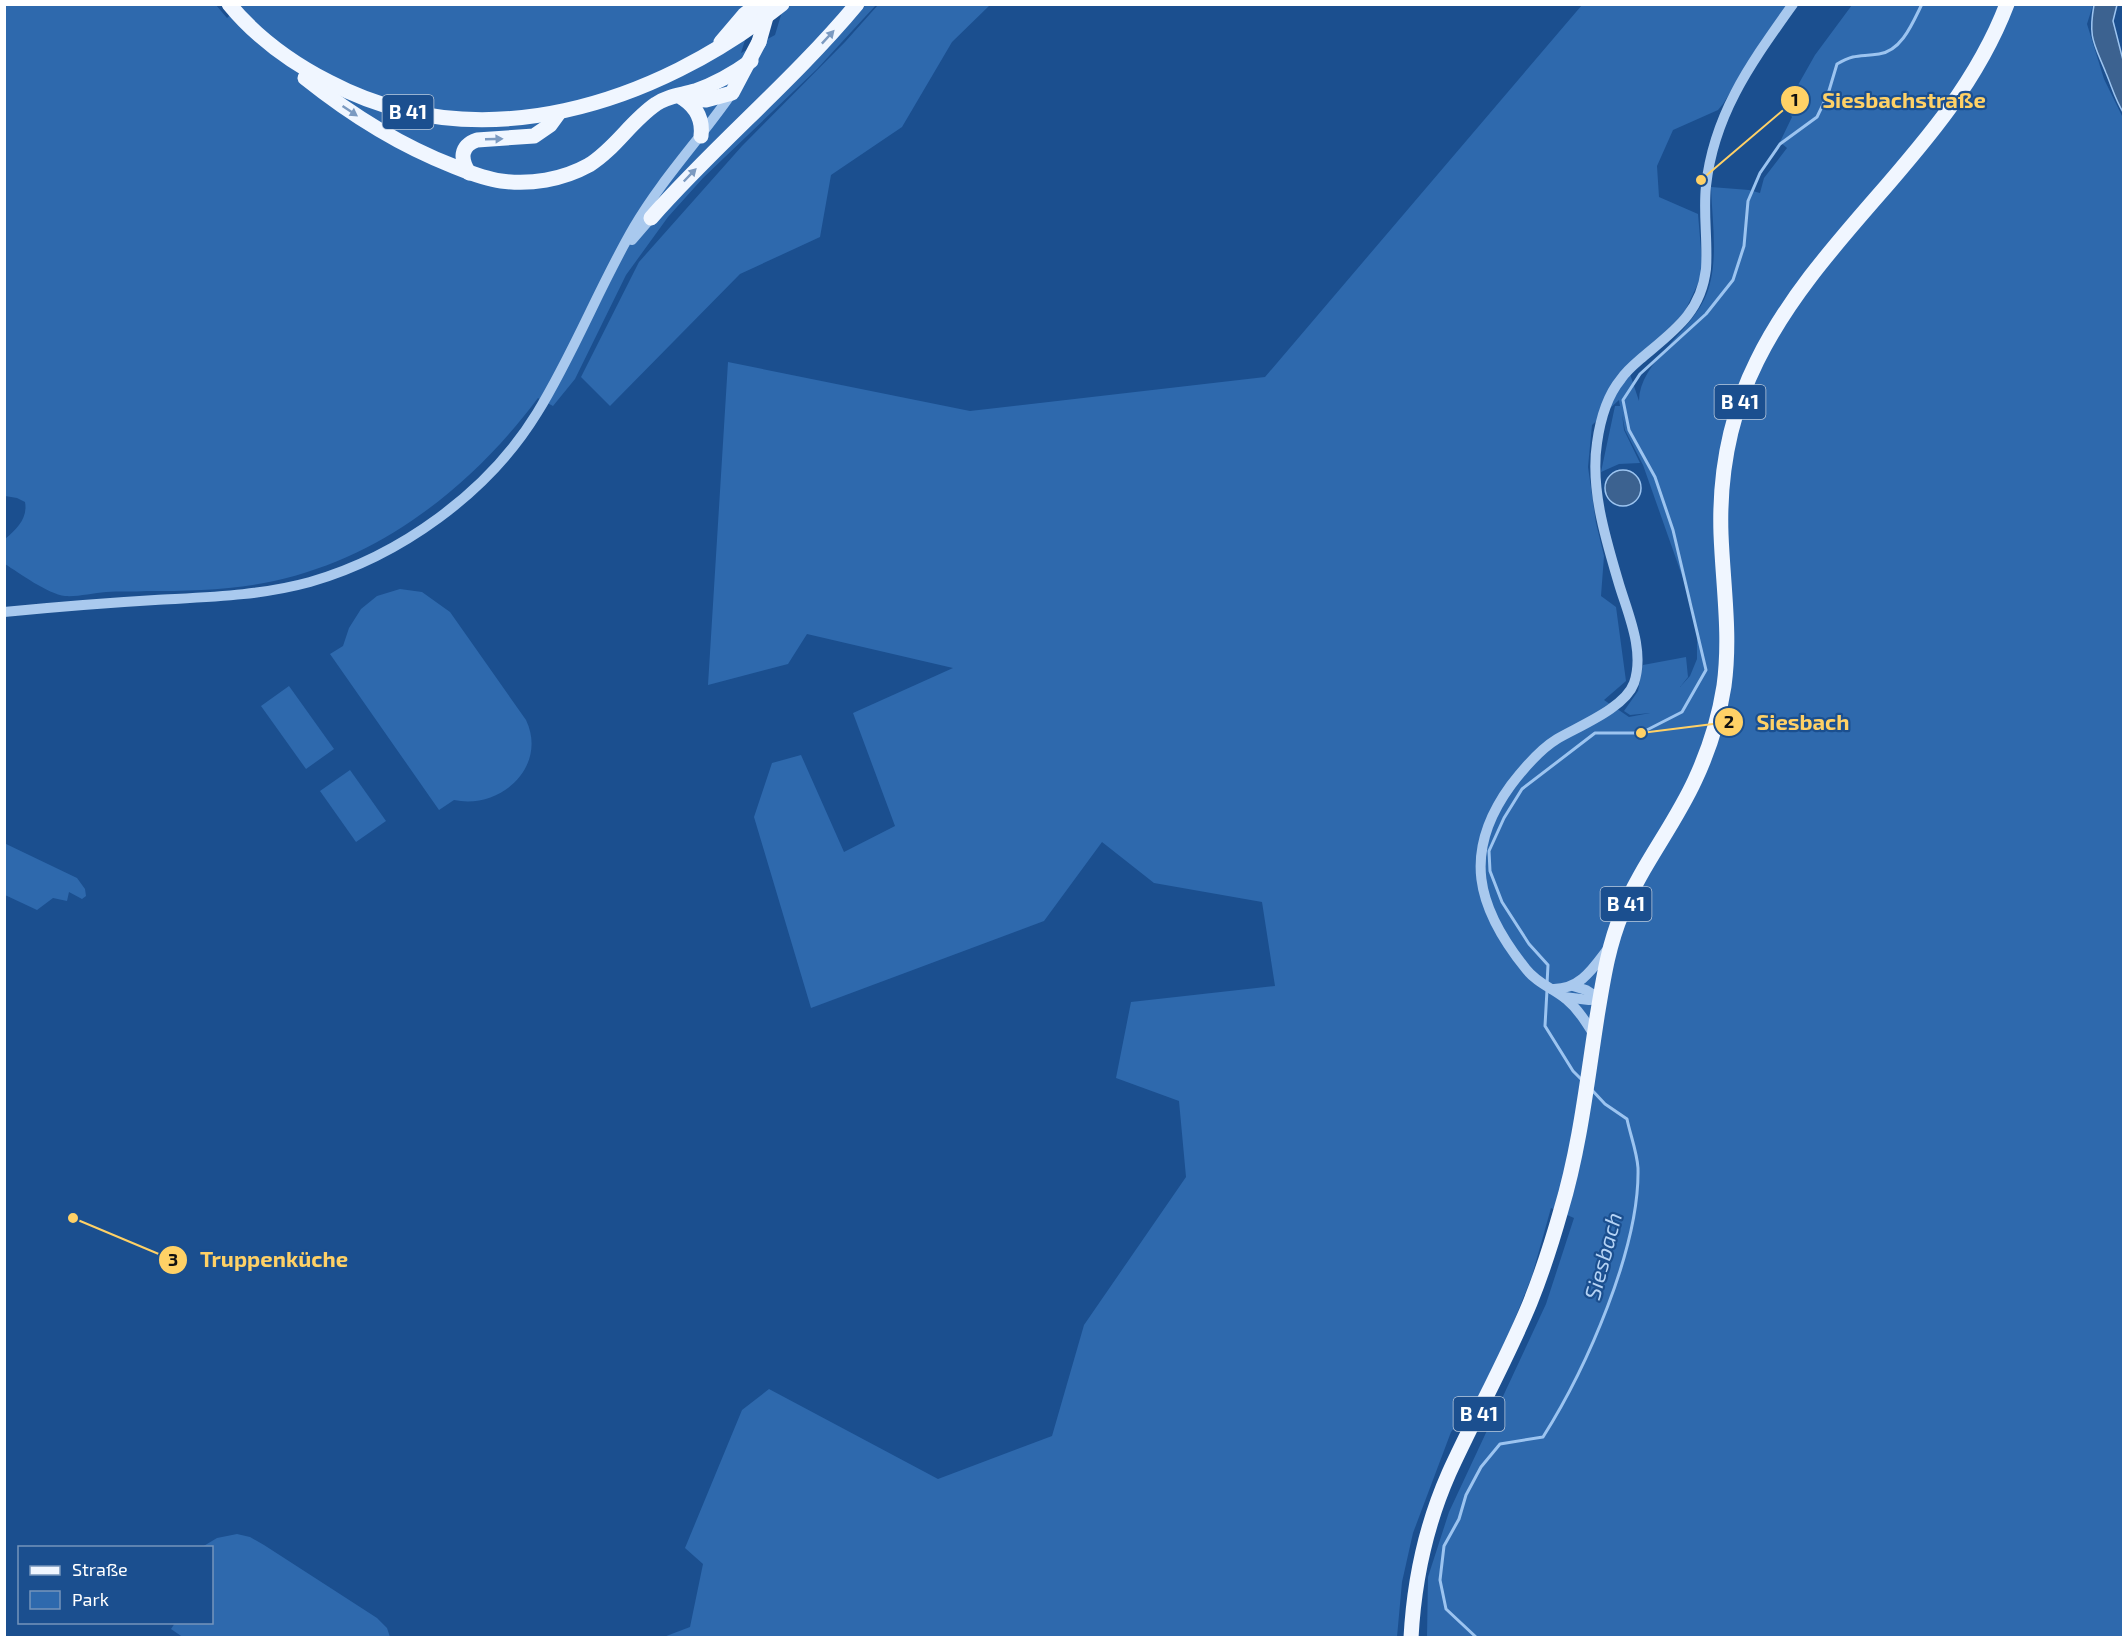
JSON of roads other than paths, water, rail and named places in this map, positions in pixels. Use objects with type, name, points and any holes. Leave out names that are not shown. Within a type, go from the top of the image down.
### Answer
[{"type":"main road","points":[[716,49],[735,24],[758,4]]},
{"type":"main road","points":[[679,98],[706,100],[732,93],[759,42],[769,4]]},
{"type":"main road","name":"B 41","points":[[232,8],[273,47],[316,75],[362,98],[411,112],[463,120],[489,120],[558,114],[621,94],[663,77],[716,49],[782,4]]},
{"type":"main road","points":[[651,218],[676,190],[790,77],[857,4]]},
{"type":"main road","name":"B 41","points":[[1411,1638],[1421,1559],[1437,1504],[1529,1305],[1545,1263],[1565,1195],[1576,1149],[1610,947],[1637,880],[1696,779],[1718,718],[1724,685],[1728,620],[1721,539],[1722,484],[1731,432],[1744,390],[1771,335],[1809,278],[1907,165],[1959,98],[1998,30],[2007,4]]},
{"type":"main road","points":[[273,47],[297,71],[350,111],[407,146],[484,178],[513,182],[539,181],[564,176],[599,158],[654,106],[717,82],[750,61]]},
{"type":"main road","points":[[679,98],[693,106],[699,115],[701,136]]},
{"type":"main road","points":[[469,172],[464,165],[462,154],[470,142],[534,136],[550,125],[558,114]]},
{"type":"street","points":[[1594,1035],[1579,1012],[1564,997],[1538,981],[1505,939],[1494,919],[1482,888],[1479,873],[1481,852],[1490,821],[1520,773],[1553,741],[1621,701],[1634,683],[1637,664],[1634,635],[1614,567],[1599,501],[1595,473],[1597,442],[1605,409],[1621,377],[1682,323],[1698,302],[1706,269],[1705,205],[1710,162],[1725,111],[1793,4]]},
{"type":"street","points":[[4,612],[263,592],[312,581],[341,571],[416,533],[494,470],[527,429],[574,347],[619,253],[654,197],[732,93]]},
{"type":"street","points":[[619,253],[651,218]]},
{"type":"street","points":[[1573,986],[1587,975],[1610,947]]},
{"type":"street","points":[[1552,989],[1573,986],[1586,990],[1600,999]]},
{"type":"street","points":[[1564,997],[1600,999]]},
{"type":"waterway","name":"Siesbach","points":[[1547,984],[1548,965],[1529,944],[1502,902],[1490,871],[1489,851],[1504,818],[1522,789],[1595,733],[1641,733],[1682,712],[1706,670],[1673,530],[1655,477],[1629,430],[1623,400],[1640,374],[1706,314],[1733,280],[1744,246],[1748,201],[1760,173],[1780,144],[1817,117],[1828,94],[1837,64],[1854,57],[1887,52],[1906,35],[1922,4]]},
{"type":"waterway","name":"Siesbach","points":[[1547,990],[1545,1026],[1573,1071],[1582,1080]]},
{"type":"waterway","name":"Siesbach","points":[[1477,1638],[1446,1609],[1440,1580],[1444,1546],[1459,1519],[1466,1495],[1481,1467],[1500,1444],[1543,1437],[1560,1409],[1607,1307],[1630,1234],[1636,1200],[1638,1168],[1627,1119],[1605,1104],[1591,1089]]},
{"type":"place","name":"Siesbachstraße","points":[[1701,180]]},
{"type":"place","name":"Siesbach","points":[[1641,733]]},
{"type":"place","name":"Truppenküche","points":[[73,1218]]}]
